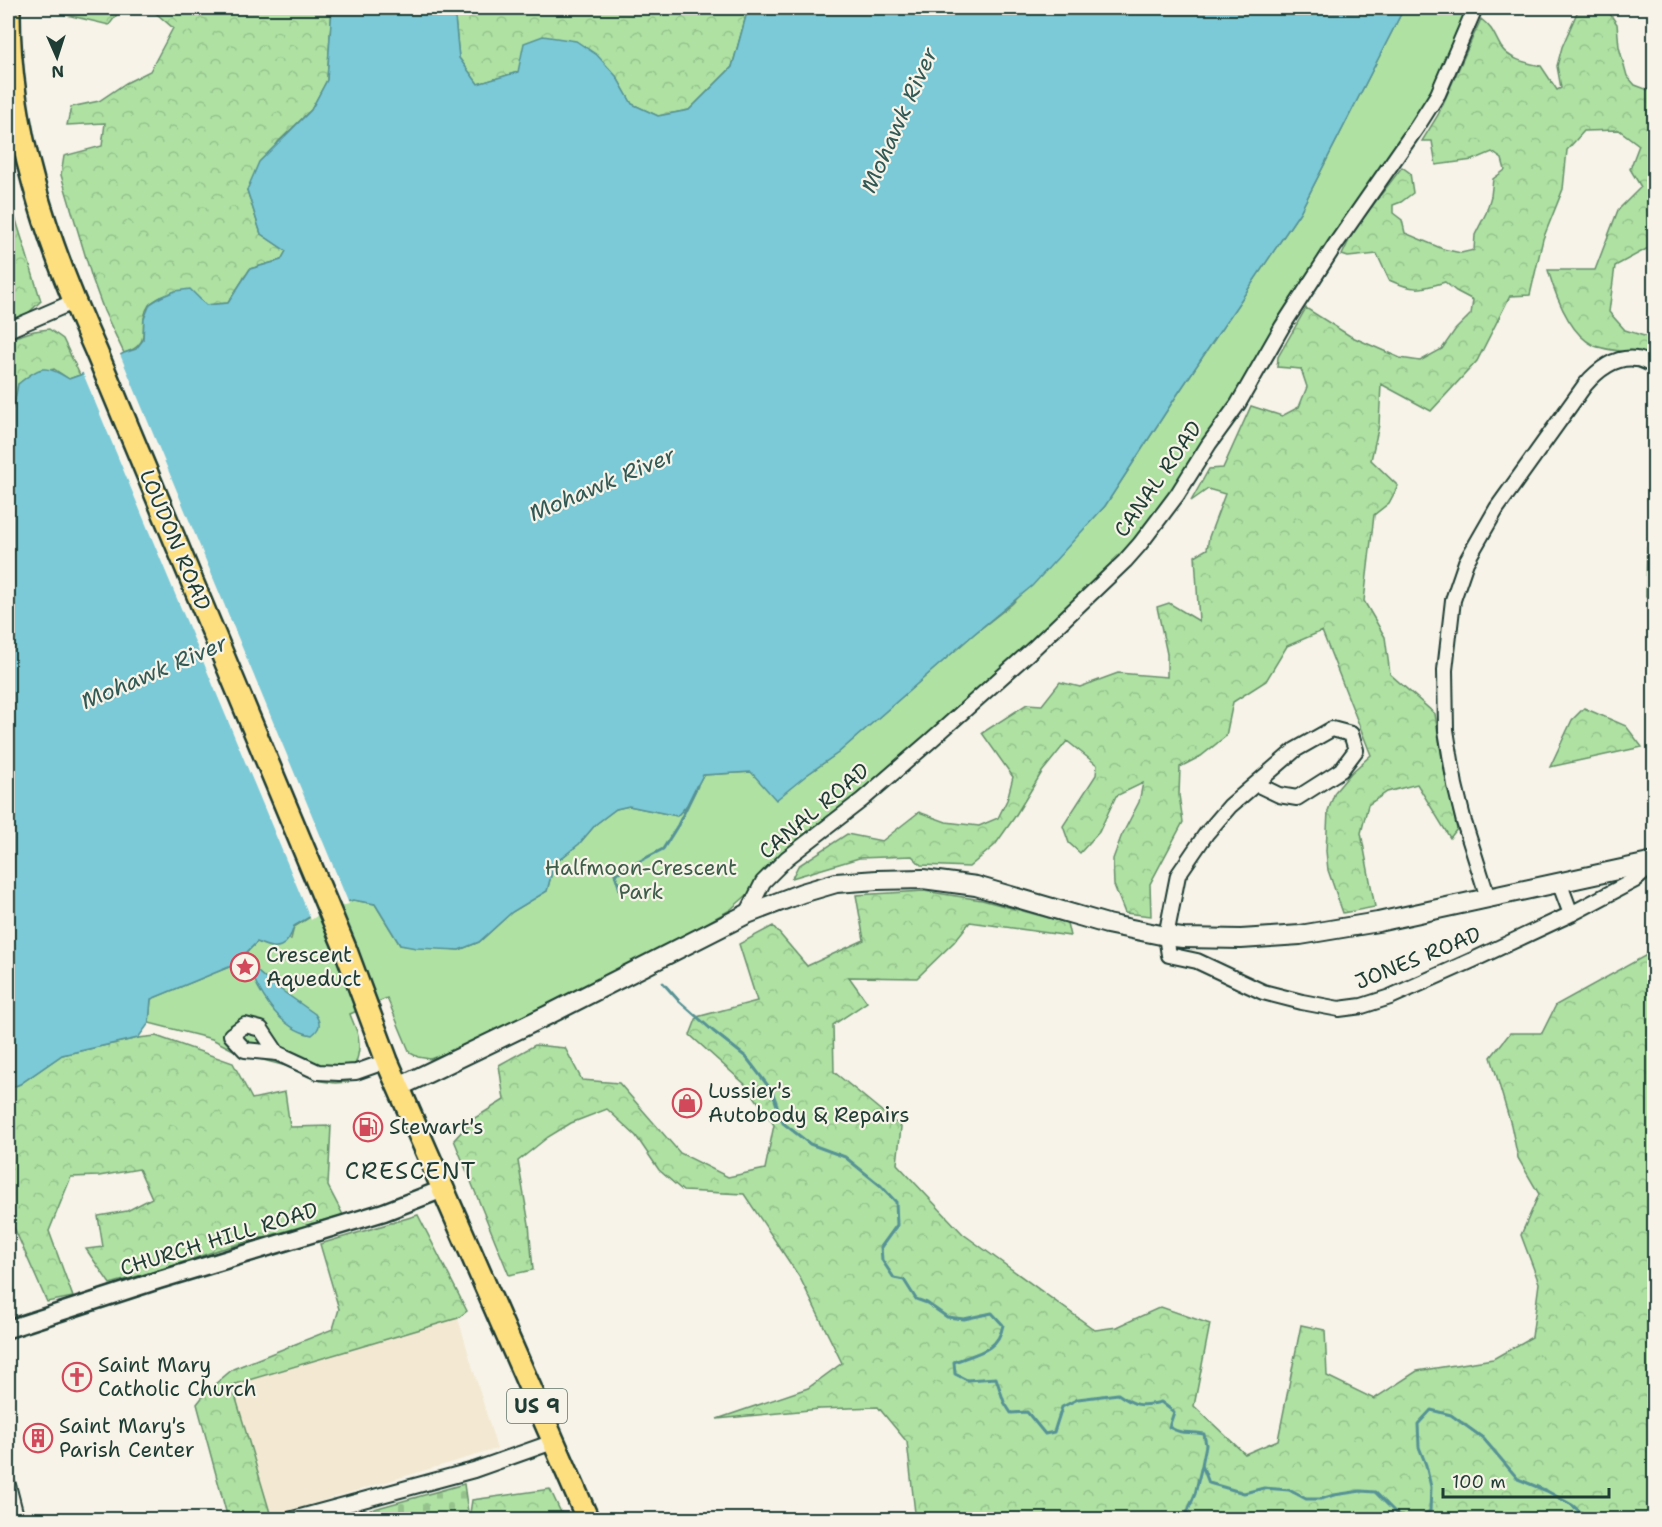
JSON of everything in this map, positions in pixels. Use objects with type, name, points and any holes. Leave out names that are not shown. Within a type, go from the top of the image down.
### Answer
[{"type":"main road","name":"LOUDON ROAD","points":[[9,8],[16,109],[32,177],[56,257],[345,948],[387,1061]]},
{"type":"main road","points":[[399,1087],[548,1015],[747,914],[802,893],[836,884],[922,879],[976,886],[1107,924],[1166,936],[1240,939],[1300,935],[1378,922],[1654,863]]},
{"type":"main road","name":"US 9","points":[[387,1061],[588,1520]]},
{"type":"street","name":"CANAL ROAD","points":[[747,914],[763,882],[787,858],[862,800],[929,742],[1033,649],[1140,544],[1177,495],[1209,444],[1238,404],[1282,327],[1438,94],[1475,8]]},
{"type":"street","points":[[8,330],[73,302]]},
{"type":"street","points":[[1488,898],[1464,822],[1446,730],[1445,670],[1453,600],[1460,576],[1497,508],[1596,373],[1608,365],[1636,358],[1654,366]]},
{"type":"street","points":[[1166,936],[1178,875],[1230,806],[1295,750],[1332,729],[1350,734],[1356,750],[1341,770],[1297,798],[1279,795],[1256,784]]},
{"type":"street","name":"JONES ROAD","points":[[1166,936],[1169,955],[1197,961],[1263,992],[1339,1009],[1362,1006],[1390,997],[1571,915],[1635,880],[1654,863]]},
{"type":"street","points":[[1559,882],[1571,915]]},
{"type":"street","points":[[277,1053],[318,1072],[356,1072],[387,1061]]},
{"type":"street","name":"CHURCH HILL ROAD","points":[[8,1329],[159,1280],[384,1212],[442,1189]]},
{"type":"street","points":[[289,1520],[474,1470],[553,1442]]},
{"type":"street","points":[[8,1485],[17,1520]]},
{"type":"shaded area","points":[[458,1318],[497,1449],[271,1516],[232,1385]]},
{"type":"green space","points":[[59,8],[122,8],[109,25],[63,14]]},
{"type":"green space","points":[[150,8],[332,8],[327,80],[311,110],[278,142],[247,190],[261,234],[286,251],[281,260],[250,269],[228,303],[206,305],[161,297],[149,305],[145,313],[142,339],[139,344],[124,353],[104,311],[92,278],[61,175],[64,156],[102,146],[105,123],[67,125],[71,107],[99,101],[126,83],[150,71],[173,28]]},
{"type":"green space","points":[[454,8],[754,8],[746,16],[732,67],[689,110],[658,116],[632,104],[616,76],[518,72],[478,84],[459,58]]},
{"type":"green space","name":"Halfmoon-Crescent Park","points":[[1404,8],[1475,8],[1438,94],[1177,495],[1125,561],[730,910],[646,957],[537,1013],[466,1046],[430,1059],[410,1053],[387,998],[350,1014],[359,1045],[348,1082],[321,1081],[286,1066],[241,1054],[212,1039],[149,1023],[151,999],[246,960],[248,966],[267,980],[252,967],[246,953],[257,942],[291,939],[294,927],[323,909],[353,900],[375,904],[400,945],[459,950],[479,942],[512,912],[547,891],[554,864],[579,844],[596,824],[616,809],[629,806],[677,816],[687,805],[703,775],[752,772],[808,774],[838,753],[974,634],[1012,604],[1105,506],[1300,212]]},
{"type":"green space","points":[[1579,8],[1606,8],[1617,24],[1619,47],[1627,76],[1635,85],[1648,90],[1654,85],[1654,245],[1615,266],[1609,312],[1625,330],[1654,339],[1654,358],[1648,355],[1597,347],[1584,339],[1564,312],[1551,280],[1548,270],[1595,270],[1618,210],[1641,187],[1630,169],[1639,145],[1619,130],[1584,131],[1567,150],[1563,189],[1543,239],[1530,295],[1510,296],[1477,361],[1431,411],[1381,384],[1379,425],[1371,460],[1398,486],[1389,503],[1374,515],[1364,601],[1385,637],[1390,674],[1435,714],[1457,829],[1450,838],[1417,784],[1387,792],[1368,805],[1361,833],[1375,907],[1343,913],[1328,870],[1326,851],[1328,811],[1335,792],[1371,755],[1322,631],[1287,646],[1266,681],[1233,702],[1226,736],[1201,756],[1180,767],[1179,795],[1183,822],[1150,884],[1151,916],[1125,913],[1114,885],[1113,859],[1121,837],[1139,802],[1143,783],[1116,796],[1099,832],[1080,853],[1069,843],[1063,826],[1096,775],[1097,765],[1067,741],[1042,772],[995,845],[969,867],[921,865],[912,856],[859,858],[792,878],[798,866],[847,834],[882,841],[919,812],[946,822],[979,826],[998,818],[1007,800],[1013,777],[982,733],[1027,704],[1042,705],[1060,682],[1080,687],[1118,673],[1167,677],[1167,654],[1157,607],[1169,603],[1199,621],[1195,556],[1207,549],[1209,537],[1225,494],[1208,489],[1191,501],[1209,469],[1223,468],[1251,406],[1282,416],[1299,407],[1307,387],[1301,369],[1277,367],[1278,357],[1306,308],[1350,336],[1400,358],[1420,361],[1442,349],[1455,330],[1471,314],[1473,300],[1445,282],[1429,287],[1411,288],[1389,280],[1377,254],[1348,257],[1342,255],[1354,230],[1402,167],[1410,173],[1413,193],[1393,205],[1393,213],[1402,220],[1405,233],[1443,249],[1461,253],[1474,250],[1475,235],[1486,213],[1493,179],[1505,170],[1502,159],[1492,152],[1473,160],[1436,165],[1432,141],[1422,141],[1438,115],[1481,19],[1491,29],[1504,51],[1519,60],[1541,66],[1557,90],[1561,88],[1557,66],[1562,47]]},
{"type":"green space","points":[[8,194],[41,301],[25,316],[8,321]]},
{"type":"green space","points":[[49,329],[63,339],[80,375],[69,379],[54,369],[18,384],[15,400],[11,409],[8,410],[8,339]]},
{"type":"green space","points":[[1654,531],[1654,599],[1646,597],[1647,548]]},
{"type":"green space","points":[[1584,708],[1626,726],[1642,747],[1550,767],[1572,720]]},
{"type":"green space","points":[[924,891],[982,900],[1067,923],[1070,936],[970,922],[954,942],[917,978],[849,977],[867,1002],[833,1025],[834,1072],[901,1127],[897,1164],[963,1234],[1095,1330],[1117,1327],[1161,1307],[1210,1324],[1194,1406],[1245,1454],[1278,1440],[1301,1325],[1325,1330],[1327,1376],[1374,1399],[1417,1371],[1493,1359],[1532,1337],[1539,1283],[1521,1235],[1539,1194],[1518,1158],[1491,1057],[1510,1033],[1542,1033],[1556,1005],[1645,956],[1654,946],[1654,1519],[913,1519],[915,1513],[907,1442],[878,1407],[820,1409],[717,1419],[808,1388],[842,1363],[800,1278],[744,1194],[683,1191],[659,1170],[636,1136],[607,1109],[571,1123],[548,1137],[518,1161],[529,1224],[533,1270],[509,1275],[454,1140],[473,1119],[504,1100],[499,1065],[535,1045],[565,1048],[582,1080],[619,1083],[680,1153],[728,1177],[765,1169],[774,1125],[747,1086],[690,1035],[697,1017],[757,1001],[739,944],[773,926],[807,966],[864,940],[856,895]]},
{"type":"green space","points":[[156,1036],[233,1063],[252,1099],[285,1092],[290,1127],[331,1126],[328,1186],[343,1215],[218,1250],[170,1267],[110,1284],[86,1249],[103,1247],[98,1216],[127,1211],[152,1198],[139,1169],[99,1176],[71,1177],[49,1231],[73,1297],[47,1302],[8,1214],[8,1089],[20,1084],[62,1055]]},
{"type":"green space","points":[[418,1215],[467,1311],[458,1318],[232,1385],[271,1516],[262,1519],[228,1519],[197,1404],[208,1390],[233,1369],[333,1329],[339,1309],[320,1244]]},
{"type":"green space","points":[[464,1484],[469,1519],[338,1519]]},
{"type":"green space","points":[[550,1489],[564,1519],[469,1520],[472,1500]]},
{"type":"water","name":"Mohawk River","points":[[332,8],[454,8],[459,58],[478,84],[518,72],[524,43],[543,36],[576,41],[597,55],[616,76],[632,104],[658,116],[689,110],[732,67],[746,16],[754,8],[1404,8],[1300,212],[1105,506],[1032,586],[838,753],[776,800],[751,772],[703,775],[687,805],[677,816],[629,806],[616,809],[596,824],[579,844],[554,864],[547,891],[512,912],[479,942],[459,950],[400,945],[375,904],[353,900],[323,909],[294,926],[292,933],[281,946],[270,947],[257,942],[246,953],[252,967],[315,1014],[319,1025],[312,1035],[289,1025],[279,1017],[256,984],[246,960],[151,999],[149,1023],[138,1038],[62,1055],[20,1084],[8,1089],[8,410],[12,409],[18,384],[37,371],[48,369],[69,379],[136,349],[143,340],[144,319],[150,304],[161,297],[175,291],[190,289],[206,305],[228,303],[250,269],[281,260],[286,251],[261,234],[247,190],[259,162],[311,110],[327,80]]},
{"type":"pier","points":[[119,352],[349,904],[324,911],[311,920],[82,371]]},
{"type":"waterway","points":[[622,896],[615,874],[663,849],[678,825],[697,786]]},
{"type":"waterway","points":[[663,983],[679,1001],[746,1057],[772,1091],[783,1123],[810,1144],[845,1157],[881,1186],[896,1202],[897,1225],[881,1247],[882,1260],[894,1278],[904,1280],[916,1299],[927,1303],[947,1317],[964,1319],[992,1313],[1003,1325],[1000,1334],[991,1346],[954,1362],[955,1374],[967,1380],[996,1378],[1004,1402],[1011,1413],[1027,1412],[1045,1434],[1054,1432],[1062,1407],[1078,1399],[1118,1394],[1138,1404],[1148,1405],[1161,1402],[1174,1412],[1169,1427],[1182,1432],[1204,1434],[1206,1445],[1202,1465],[1209,1483],[1244,1493],[1264,1488],[1289,1490],[1306,1499],[1321,1499],[1361,1491],[1375,1492],[1399,1516],[1419,1518],[1430,1511],[1431,1487],[1419,1447],[1418,1424],[1431,1410],[1451,1415],[1483,1438],[1518,1479],[1572,1505],[1590,1520]]},
{"type":"waterway","points":[[1184,1520],[1195,1494],[1202,1465]]},
{"type":"place","name":"Crescent Aqueduct","points":[[245,967]]},
{"type":"place","name":"Lussier's Autobody & Repairs","points":[[687,1103]]},
{"type":"place","name":"Stewart's","points":[[368,1127]]},
{"type":"place","name":"Saint Mary Catholic Church","points":[[77,1377]]},
{"type":"place","name":"Saint Mary's Parish Center","points":[[38,1438]]},
{"type":"district","name":"CRESCENT","points":[[411,1171]]}]
